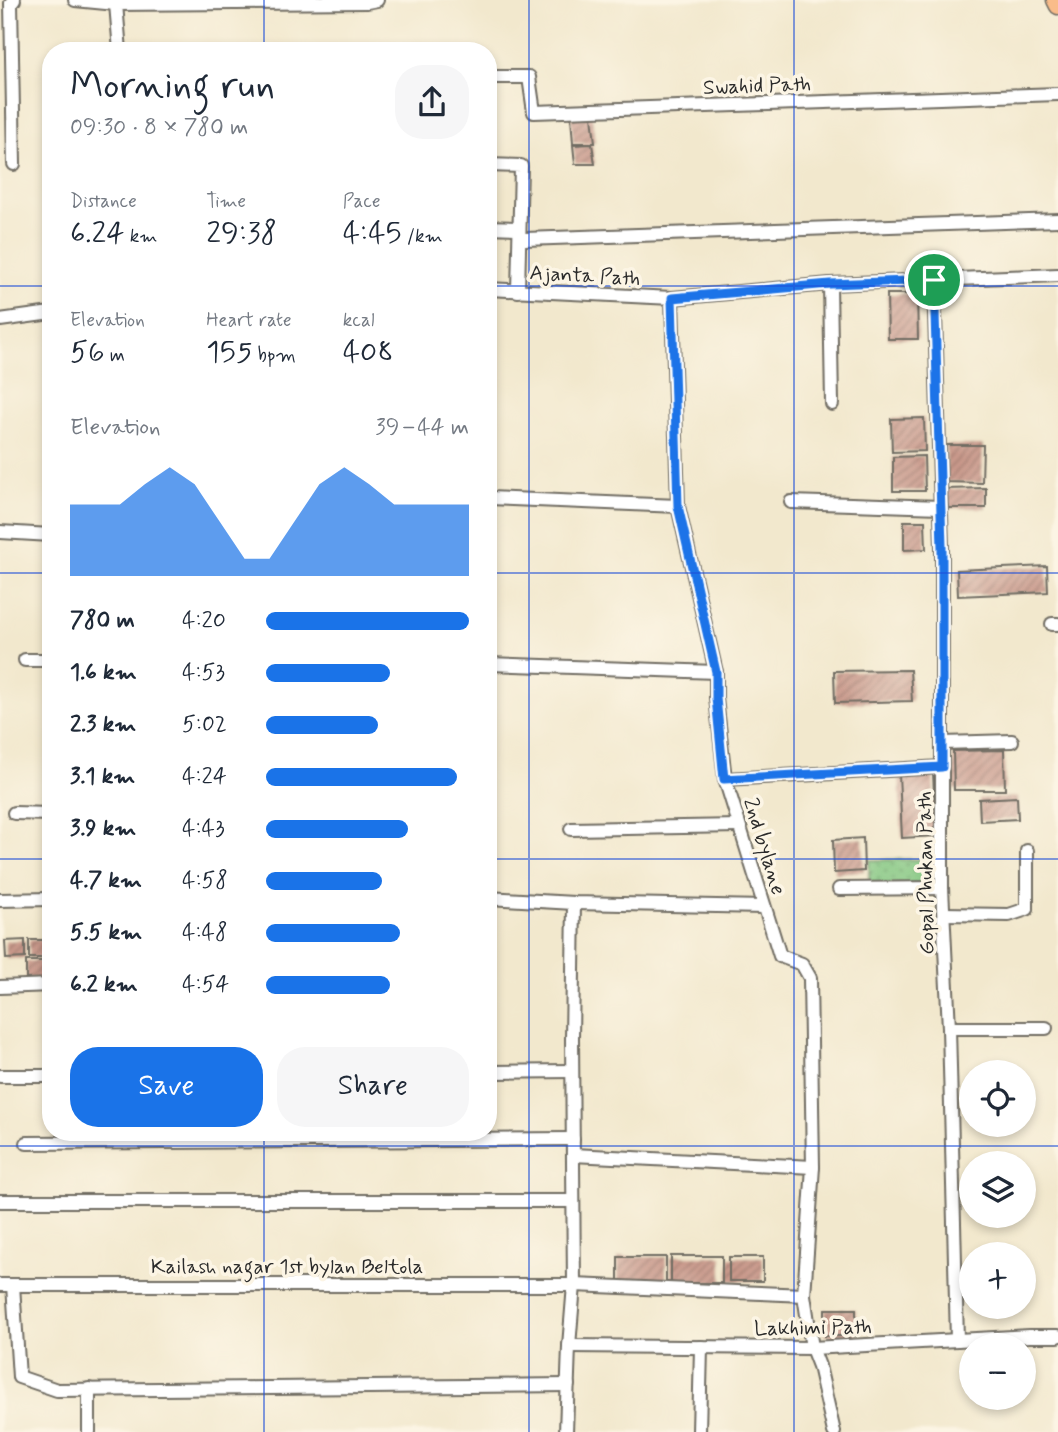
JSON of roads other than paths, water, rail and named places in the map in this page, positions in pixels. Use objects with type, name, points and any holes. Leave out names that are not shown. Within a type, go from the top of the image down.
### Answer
[{"type":"main road","points":[[1055,0],[1058,6]]},
{"type":"street","points":[[14,0],[11,3],[14,164]]},
{"type":"street","points":[[75,0],[116,4],[377,0]]},
{"type":"street","points":[[116,4],[119,42]]},
{"type":"street","name":"Swahid Path","points":[[497,77],[529,77],[534,112],[1058,94]]},
{"type":"street","points":[[497,165],[521,166],[522,234],[518,291]]},
{"type":"street","points":[[497,229],[522,234],[1058,220]]},
{"type":"street","name":"Ajanta Path","points":[[497,290],[672,298],[830,284],[1058,275]]},
{"type":"street","name":"Gopal Phukan Path","points":[[934,280],[941,507],[943,888],[957,1340]]},
{"type":"street","points":[[830,284],[832,404]]},
{"type":"street","name":"2nd bylane","points":[[672,298],[678,506],[716,672],[724,779],[780,956],[802,964],[810,978],[813,1167],[804,1295],[812,1348],[819,1366],[834,1432]]},
{"type":"street","points":[[0,320],[42,314]]},
{"type":"street","points":[[497,498],[678,506]]},
{"type":"street","points":[[791,502],[941,507]]},
{"type":"street","points":[[0,532],[42,534]]},
{"type":"street","points":[[25,660],[42,660]]},
{"type":"street","points":[[497,664],[716,672]]},
{"type":"street","points":[[943,743],[1012,741]]},
{"type":"street","points":[[724,779],[942,767]]},
{"type":"street","points":[[14,813],[42,814]]},
{"type":"street","points":[[571,829],[739,826]]},
{"type":"street","points":[[944,914],[1009,915],[1027,909],[1027,851]]},
{"type":"street","points":[[839,889],[943,888]]},
{"type":"street","points":[[0,900],[42,898]]},
{"type":"street","points":[[497,899],[764,907]]},
{"type":"street","points":[[566,1432],[574,1285],[574,903]]},
{"type":"street","points":[[0,987],[42,985]]},
{"type":"street","points":[[949,1028],[1046,1028]]},
{"type":"street","points":[[497,1072],[572,1071]]},
{"type":"street","points":[[0,1076],[42,1076]]},
{"type":"street","points":[[497,1140],[573,1139]]},
{"type":"street","points":[[27,1143],[300,1141]]},
{"type":"street","points":[[573,1154],[813,1167]]},
{"type":"street","points":[[0,1201],[573,1200]]},
{"type":"street","points":[[6,1285],[19,1377],[57,1390],[568,1385]]},
{"type":"street","name":"Kailash nagar 1st bylan Beltola","points":[[6,1285],[574,1285],[804,1295]]},
{"type":"street","name":"Lakhimi Path","points":[[569,1346],[812,1348],[1058,1336]]},
{"type":"street","points":[[699,1432],[701,1347]]},
{"type":"street","points":[[89,1389],[89,1432]]}]
